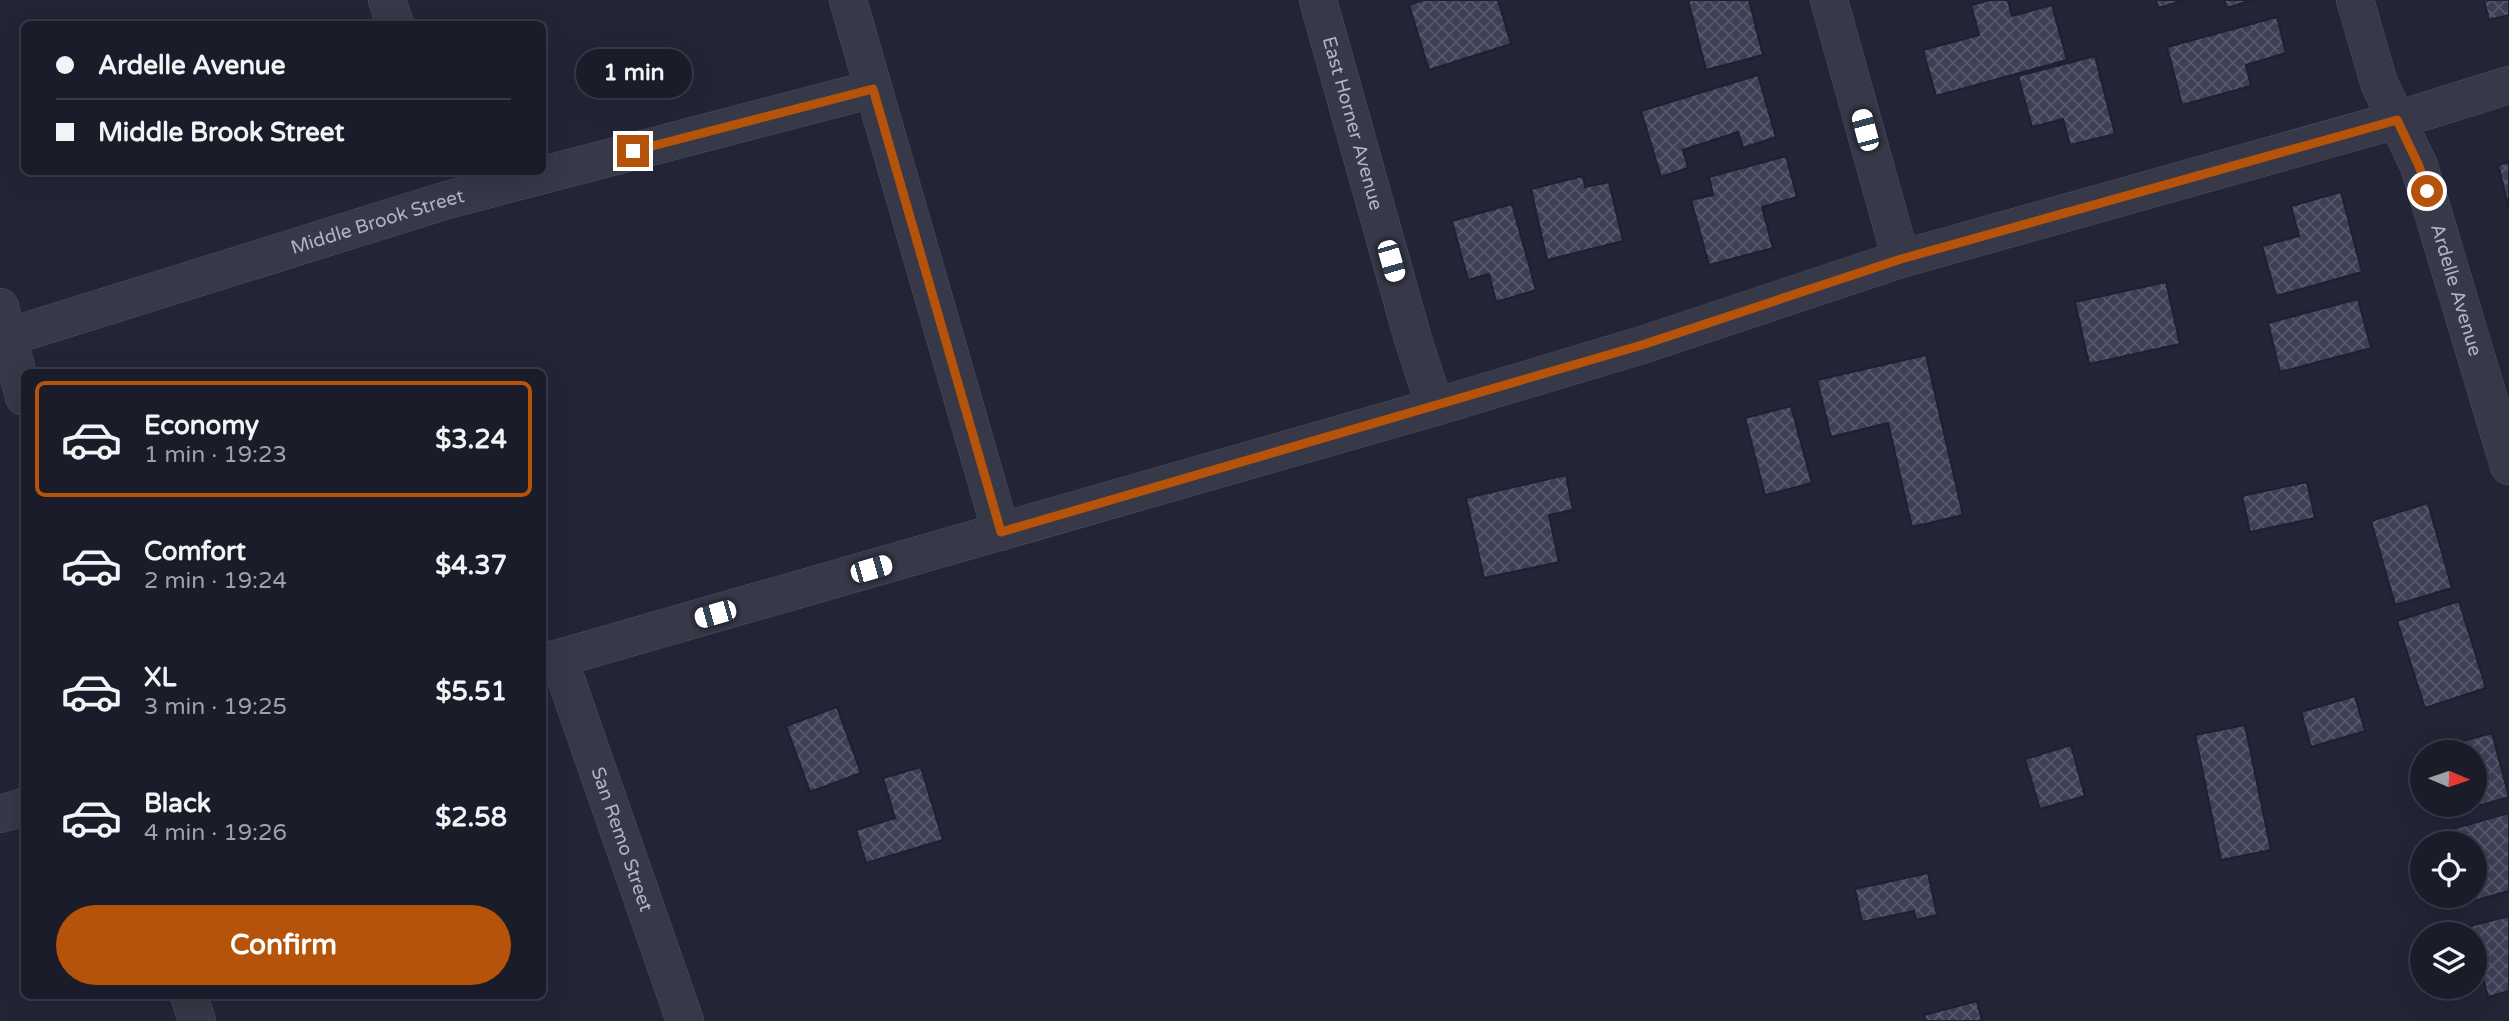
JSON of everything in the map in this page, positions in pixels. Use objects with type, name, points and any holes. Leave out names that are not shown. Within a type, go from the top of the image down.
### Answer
[{"type":"street","points":[[387,0],[393,21]]},
{"type":"street","points":[[848,0],[1001,532]]},
{"type":"street","name":"East Horner Avenue","points":[[1318,0],[1413,339],[1435,407]]},
{"type":"street","points":[[1829,0],[1901,259]]},
{"type":"street","name":"Ardelle Avenue","points":[[2355,0],[2379,83],[2419,166],[2509,466]]},
{"type":"street","points":[[551,661],[1435,407],[1642,345],[1901,259],[2397,120],[2509,85]]},
{"type":"street","name":"Middle Brook Street","points":[[546,163],[873,89]]},
{"type":"street","name":"Middle Brook Street","points":[[4,322],[443,186],[492,175]]},
{"type":"street","points":[[4,322],[21,386]]},
{"type":"street","name":"San Remo Street","points":[[551,661],[685,1021]]},
{"type":"street","points":[[0,814],[21,808]]},
{"type":"street","points":[[190,999],[197,1021]]},
{"type":"building","points":[[1423,0],[1498,0],[1511,44],[1429,70],[1409,5]]},
{"type":"building","points":[[1688,0],[1749,0],[1763,55],[1706,70]]},
{"type":"building","points":[[1990,0],[2008,0],[2012,16],[2052,5],[2067,60],[1936,96],[1923,50],[1979,35],[1971,5]]},
{"type":"building","points":[[2156,0],[2186,0],[2158,8]]},
{"type":"building","points":[[2224,0],[2252,0],[2227,8]]},
{"type":"building","points":[[2484,0],[2509,0],[2509,15],[2489,20]]},
{"type":"building","points":[[2277,17],[2286,53],[2246,65],[2251,86],[2182,105],[2167,47]]},
{"type":"building","points":[[2095,56],[2115,134],[2070,145],[2063,119],[2032,127],[2018,76]]},
{"type":"building","points":[[1758,75],[1776,137],[1743,148],[1738,132],[1683,150],[1688,168],[1661,177],[1641,111]]},
{"type":"building","points":[[1786,156],[1797,197],[1762,207],[1773,248],[1709,265],[1691,200],[1713,195],[1709,177]]},
{"type":"building","points":[[2509,162],[2509,208],[2498,165]]},
{"type":"building","points":[[1583,176],[1585,187],[1609,182],[1623,241],[1547,260],[1531,189]]},
{"type":"building","points":[[2341,192],[2362,272],[2276,296],[2262,246],[2299,236],[2291,206]]},
{"type":"building","points":[[1512,204],[1536,290],[1496,302],[1489,274],[1468,280],[1452,221]]},
{"type":"building","points":[[2166,282],[2180,344],[2089,364],[2075,302]]},
{"type":"building","points":[[2358,299],[2371,348],[2280,372],[2268,323]]},
{"type":"building","points":[[1926,355],[1963,515],[1912,527],[1888,423],[1831,437],[1817,380]]},
{"type":"building","points":[[1791,406],[1812,483],[1765,495],[1745,418]]},
{"type":"building","points":[[1566,475],[1573,510],[1549,515],[1559,562],[1484,578],[1466,498]]},
{"type":"building","points":[[2307,482],[2315,518],[2250,532],[2242,496]]},
{"type":"building","points":[[2428,503],[2452,588],[2395,605],[2371,521]]},
{"type":"building","points":[[2459,601],[2486,688],[2425,708],[2397,621]]},
{"type":"building","points":[[2355,696],[2365,731],[2311,747],[2301,712]]},
{"type":"building","points":[[837,707],[861,773],[810,792],[786,726]]},
{"type":"building","points":[[2245,725],[2271,850],[2221,860],[2195,735]]},
{"type":"building","points":[[2492,733],[2509,797],[2487,803],[2487,740],[2467,740]]},
{"type":"building","points":[[2071,745],[2085,796],[2040,809],[2025,759]]},
{"type":"building","points":[[921,767],[943,840],[866,863],[856,830],[895,818],[883,778]]},
{"type":"building","points":[[2509,813],[2509,891],[2487,897],[2487,831],[2452,829]]},
{"type":"building","points":[[1928,873],[1937,915],[1916,920],[1914,911],[1862,922],[1855,889]]},
{"type":"building","points":[[2509,916],[2509,991],[2488,997],[2487,922]]},
{"type":"building","points":[[1977,1001],[1982,1021],[1926,1021],[1924,1015]]},
{"type":"route","points":[[633,151],[873,89],[1001,532],[1642,345],[1901,259],[2397,120],[2419,166],[2427,191]]}]
